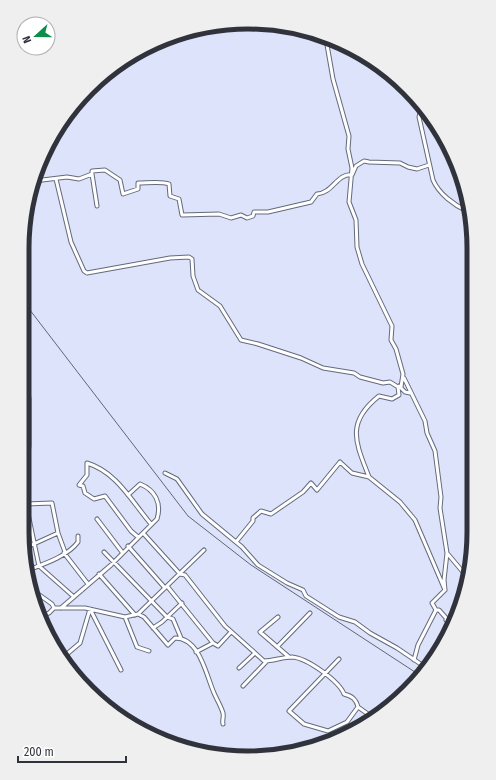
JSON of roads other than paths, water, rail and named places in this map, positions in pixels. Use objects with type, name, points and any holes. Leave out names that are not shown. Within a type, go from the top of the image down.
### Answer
[{"type":"street","points":[[327,44],[333,79],[349,136],[348,149],[352,168],[349,202],[356,220],[359,255],[392,326],[391,340],[396,348],[410,393],[425,421],[427,433],[435,451],[441,497],[440,508],[447,553],[444,580],[445,590]]},
{"type":"street","points":[[420,113],[419,117],[429,165],[435,185],[452,204],[464,209]]},
{"type":"street","points":[[352,175],[356,166],[364,161],[400,163],[408,167],[418,169],[429,165]]},
{"type":"street","points":[[40,180],[67,177],[79,179],[92,174],[92,171],[105,170],[111,173],[121,183],[123,194],[138,189],[138,183],[147,184],[163,181],[169,184],[170,196],[179,199],[182,215],[219,214],[231,218],[241,215],[247,218],[253,216],[254,212],[268,212],[310,202],[317,194],[328,191],[341,178],[352,175]]},
{"type":"street","points":[[92,174],[97,206]]},
{"type":"street","points":[[56,179],[71,242],[84,271],[88,273],[170,258],[189,257],[192,259],[193,276],[198,290],[220,306],[241,340],[301,358],[323,368],[354,373],[360,377],[383,383],[390,382],[400,387],[405,392],[410,393]]},
{"type":"street","points":[[369,477],[356,441],[357,425],[363,411],[378,396],[392,399],[399,395],[403,374]]},
{"type":"street","points":[[29,398],[29,446]]},
{"type":"street","points":[[236,542],[253,521],[253,518],[261,512],[271,514],[303,492],[311,483],[317,490],[340,462],[352,473],[369,477],[400,502],[415,520],[445,590]]},
{"type":"street","points":[[138,537],[131,531],[105,496],[94,498],[85,493],[83,486],[78,485],[87,475],[86,464],[89,463],[107,473],[128,494],[151,524]]},
{"type":"street","points":[[165,473],[173,479],[177,479],[182,489],[202,514],[236,542],[258,565],[287,583],[303,590],[306,596],[339,617],[355,622],[422,665]]},
{"type":"street","points":[[61,608],[114,562],[158,516],[155,493],[150,488],[140,484],[128,494]]},
{"type":"street","points":[[29,504],[52,503],[64,553],[88,584]]},
{"type":"street","points":[[29,519],[39,566],[74,597]]},
{"type":"street","points":[[97,519],[122,552]]},
{"type":"street","points":[[29,546],[58,533]]},
{"type":"street","points":[[143,533],[180,574],[185,575],[231,632],[264,661],[289,657],[299,659],[325,674],[339,685],[344,694],[357,701],[358,707],[369,715]]},
{"type":"street","points":[[32,569],[64,553],[77,544],[78,536]]},
{"type":"street","points":[[128,546],[182,603],[213,643],[218,646],[231,632]]},
{"type":"street","points":[[46,615],[54,608],[90,609],[125,617],[137,614],[204,550]]},
{"type":"street","points":[[104,552],[167,617],[173,619],[180,638]]},
{"type":"street","points":[[447,553],[463,572]]},
{"type":"street","points":[[100,574],[137,614],[144,617],[168,645],[175,638],[185,639],[196,652],[207,671],[213,692],[221,707],[224,718],[222,719],[223,724]]},
{"type":"street","points":[[445,590],[432,603],[436,610],[439,610],[447,621]]},
{"type":"street","points":[[38,594],[52,604],[54,608]]},
{"type":"street","points":[[152,628],[182,603]]},
{"type":"street","points":[[67,655],[80,643],[90,609]]},
{"type":"street","points":[[90,609],[121,670]]},
{"type":"street","points":[[414,660],[418,645],[436,610]]},
{"type":"street","points":[[277,647],[310,613]]},
{"type":"street","points":[[125,617],[137,647],[149,651]]},
{"type":"street","points":[[278,617],[260,632],[289,657]]},
{"type":"street","points":[[196,652],[213,643]]},
{"type":"street","points":[[239,668],[255,653]]},
{"type":"street","points":[[338,659],[289,711],[304,724],[328,731],[347,722],[358,707]]},
{"type":"street","points":[[243,686],[267,661]]},
{"type":"railway","points":[[29,309],[188,516],[251,565],[416,673]]}]
